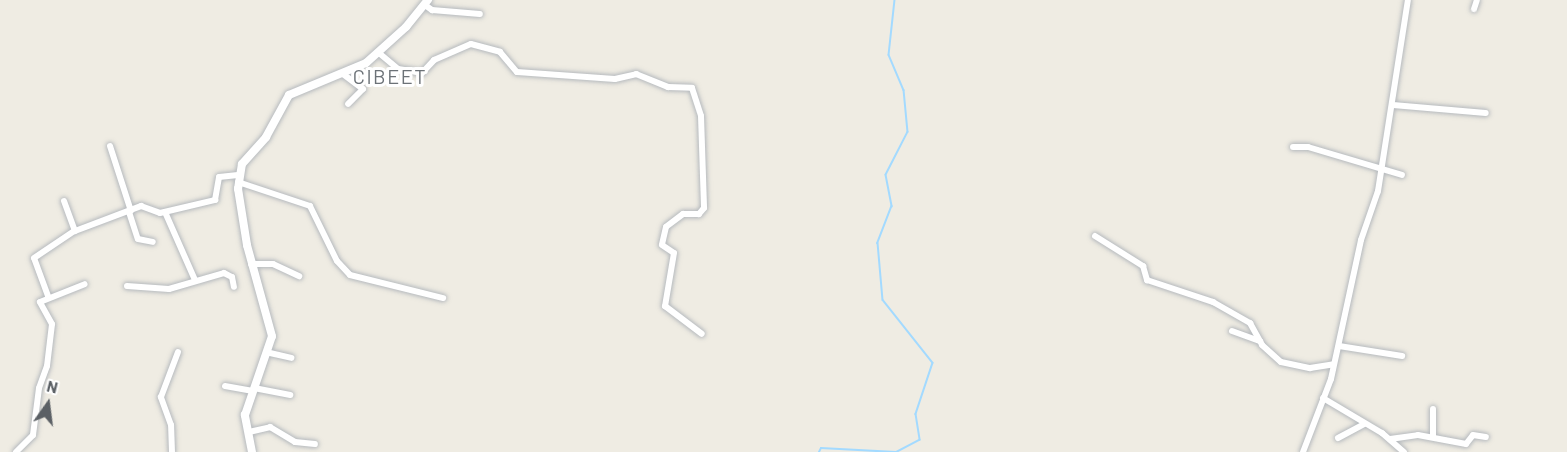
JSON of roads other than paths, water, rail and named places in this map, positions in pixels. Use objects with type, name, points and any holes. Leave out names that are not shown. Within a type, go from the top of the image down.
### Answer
[{"type":"main road","points":[[252,452],[245,415],[253,390],[270,353],[269,316],[251,264],[238,178],[289,95],[343,74],[379,53],[426,2]]},
{"type":"street","points":[[1303,452],[1339,346],[1382,167],[1407,0]]},
{"type":"street","points":[[1474,9],[1477,0]]},
{"type":"street","points":[[426,2],[432,10],[480,14]]},
{"type":"street","points":[[379,53],[396,69],[421,73],[434,60],[471,44],[500,52],[517,72],[615,79],[636,74],[668,87],[692,88],[701,116],[704,208],[699,214],[683,214],[666,227],[662,245],[674,253],[665,306],[702,334]]},
{"type":"street","points":[[343,74],[363,89],[348,104]]},
{"type":"street","points":[[1393,105],[1486,113]]},
{"type":"street","points":[[110,146],[138,239],[153,242]]},
{"type":"street","points":[[1293,147],[1382,167],[1402,175]]},
{"type":"street","points":[[48,296],[34,258],[74,231],[143,206],[165,212],[216,200],[219,177],[238,178],[310,206],[337,261],[350,274],[443,298]]},
{"type":"street","points":[[64,201],[74,231]]},
{"type":"street","points":[[165,212],[195,280]]},
{"type":"street","points":[[1095,236],[1143,266],[1147,280],[1213,302],[1250,323],[1260,341],[1275,359],[1288,365],[1334,364]]},
{"type":"street","points":[[251,264],[273,264],[298,276]]},
{"type":"street","points":[[127,286],[169,289],[224,273],[232,277],[234,287]]},
{"type":"street","points":[[15,452],[29,440],[35,425],[52,325],[39,304],[48,296],[85,284]]},
{"type":"street","points":[[1232,331],[1260,341]]},
{"type":"street","points":[[1339,346],[1402,356]]},
{"type":"street","points":[[172,452],[171,425],[161,397],[178,352]]},
{"type":"street","points":[[270,353],[291,358]]},
{"type":"street","points":[[225,386],[290,395]]},
{"type":"street","points":[[1323,398],[1390,439],[1404,452]]},
{"type":"street","points":[[1433,408],[1433,437]]},
{"type":"street","points":[[1338,438],[1364,424]]},
{"type":"street","points":[[249,432],[270,427],[295,442],[315,444]]},
{"type":"street","points":[[1390,439],[1406,434],[1466,444],[1473,435],[1486,437]]},
{"type":"waterway","points":[[895,0],[889,55],[904,90],[908,132],[886,175],[892,206],[878,243],[883,300],[933,363],[916,414],[920,440],[897,452]]},
{"type":"waterway","points":[[819,452],[821,448],[896,452]]},
{"type":"district","name":"CIBEET","points":[[390,76]]}]
